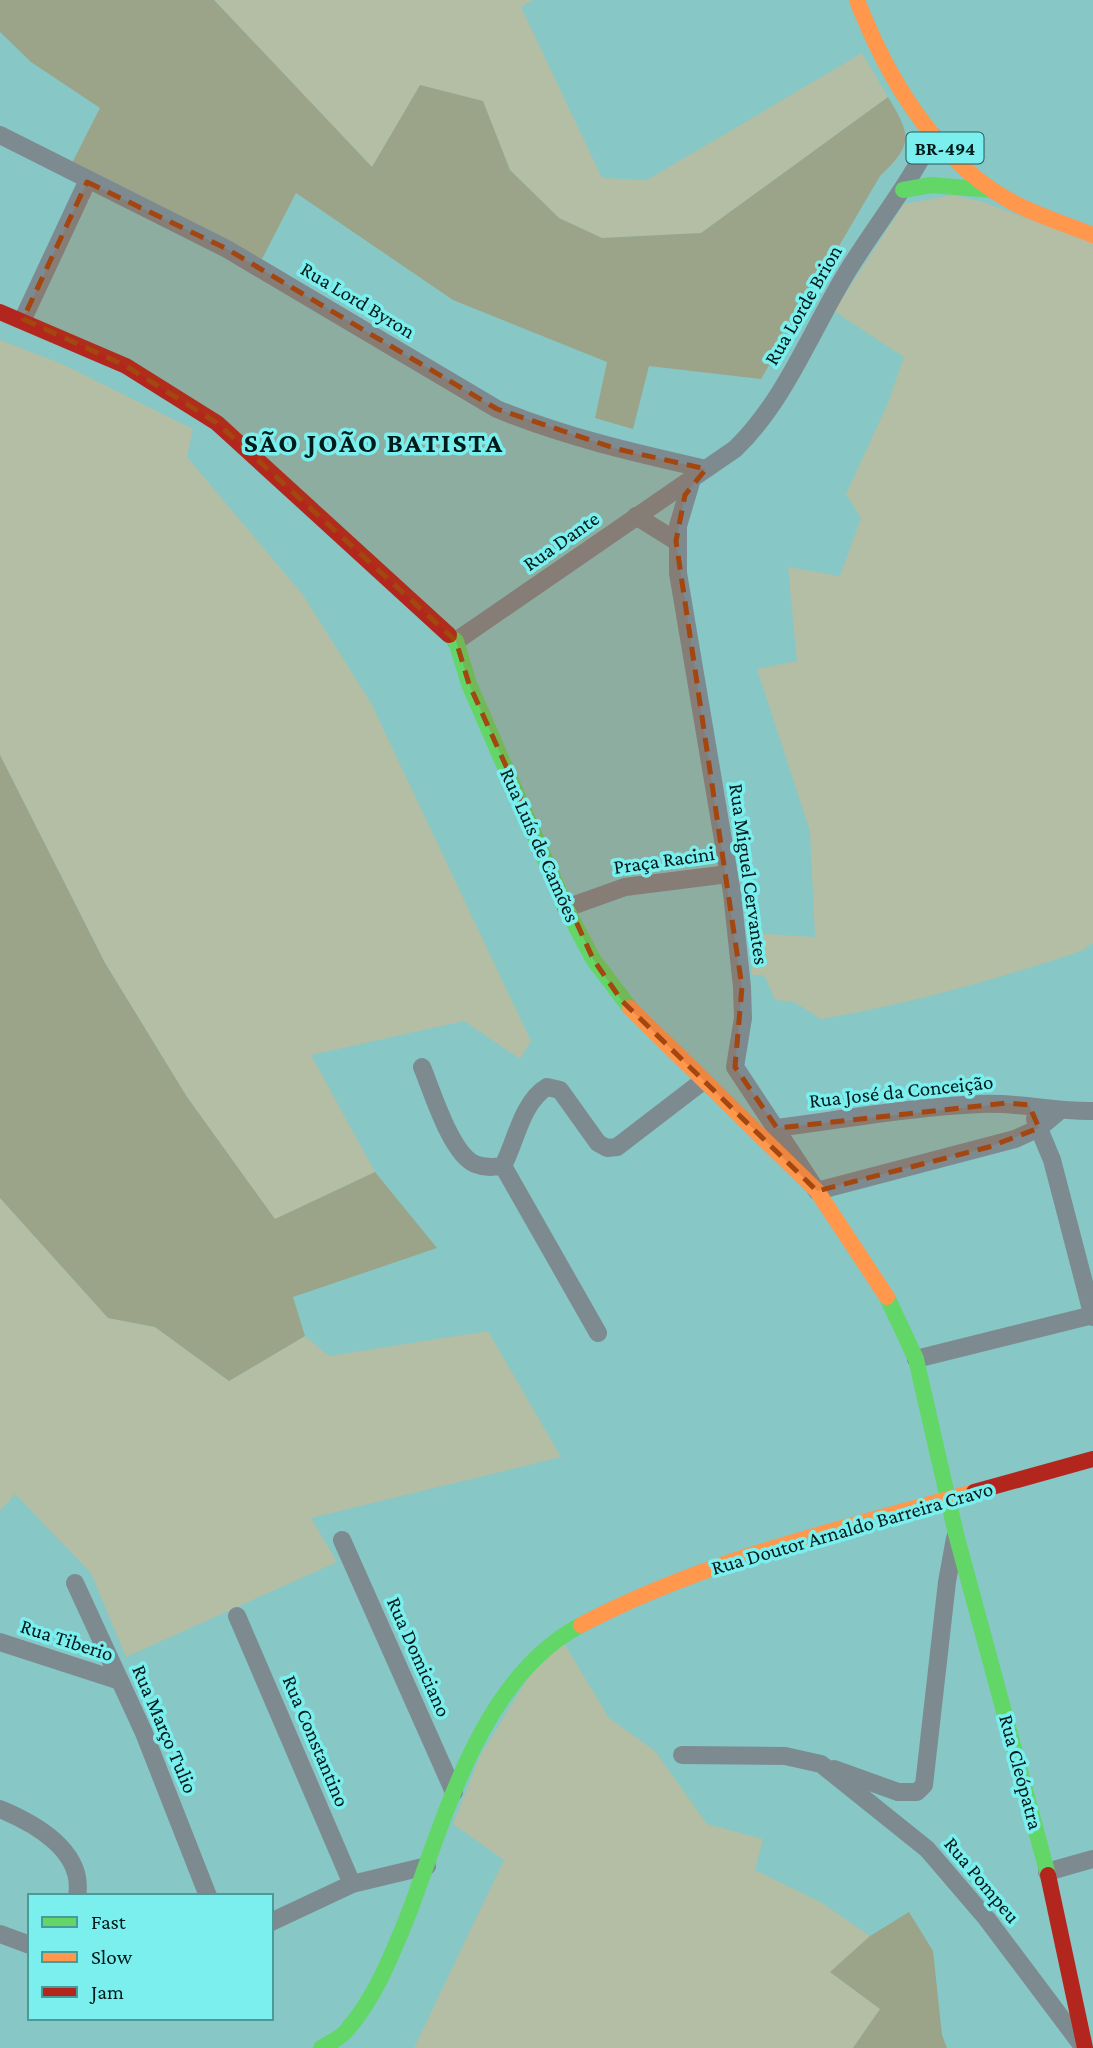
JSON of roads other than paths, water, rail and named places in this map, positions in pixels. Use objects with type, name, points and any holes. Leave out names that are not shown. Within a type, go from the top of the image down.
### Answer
[{"type":"main road","name":"BR-494","points":[[857,0],[887,64],[933,136],[992,190],[1093,235]]},
{"type":"main road","points":[[903,190],[931,185],[992,190]]},
{"type":"main road","points":[[0,312],[23,319],[126,366],[218,423],[456,641]]},
{"type":"main road","name":"Rua Luís de Camões","points":[[456,641],[469,684],[566,908],[593,959],[622,1001],[817,1191],[875,1275],[916,1359],[950,1499]]},
{"type":"main road","name":"Rua Doutor Arnaldo Barreira Cravo","points":[[321,2048],[346,2032],[387,1969],[475,1742],[518,1675],[559,1636],[624,1602],[745,1555],[1093,1459]]},
{"type":"main road","name":"Rua Cleópatra","points":[[950,1499],[956,1534],[972,1585],[1047,1872],[1084,2048]]},
{"type":"street","name":"Rua Lord Byron","points":[[0,135],[88,182],[227,249],[497,409],[534,424],[699,474]]},
{"type":"street","name":"Rua Lorde Brion","points":[[699,474],[735,449],[761,421],[846,273],[903,190],[933,136]]},
{"type":"street","points":[[23,319],[88,182]]},
{"type":"street","name":"Rua Dante","points":[[456,641],[699,474]]},
{"type":"street","name":"Rua Miguel Cervantes","points":[[699,474],[685,495],[676,541],[678,573],[729,874],[743,987],[743,1018],[734,1067],[817,1191]]},
{"type":"street","points":[[636,516],[676,541]]},
{"type":"street","name":"Praça Racini","points":[[566,908],[625,887],[729,874]]},
{"type":"street","points":[[422,1067],[460,1152],[473,1164],[487,1168],[503,1166]]},
{"type":"street","points":[[503,1166],[530,1102],[537,1093],[547,1087],[560,1090],[598,1143],[607,1148],[617,1147],[703,1081]]},
{"type":"street","name":"Rua José da Conceição","points":[[777,1128],[978,1104],[1029,1105],[1058,1112],[1093,1111]]},
{"type":"street","points":[[916,1359],[1093,1316],[1052,1160],[1029,1105]]},
{"type":"street","points":[[817,1191],[989,1147],[1039,1128],[1058,1112]]},
{"type":"street","points":[[503,1166],[598,1333]]},
{"type":"street","name":"Rua Pompeu","points":[[681,1755],[772,1755],[821,1764],[898,1792],[916,1792],[924,1785],[943,1614],[956,1534]]},
{"type":"street","name":"Rua Domiciano","points":[[342,1540],[454,1792]]},
{"type":"street","name":"Rua Março Tulio","points":[[75,1583],[144,1733],[207,1894]]},
{"type":"street","points":[[943,1614],[955,1598],[972,1585]]},
{"type":"street","name":"Rua Constantino","points":[[237,1616],[352,1884]]},
{"type":"street","name":"Rua Tiberio","points":[[0,1642],[120,1681]]},
{"type":"street","name":"Rua Pompeu","points":[[821,1764],[927,1849],[987,1919],[1084,2048]]},
{"type":"street","points":[[0,1809],[23,1818],[49,1836],[71,1858],[77,1894]]},
{"type":"street","points":[[1047,1872],[1093,1859]]},
{"type":"street","points":[[273,1921],[352,1884],[427,1866]]},
{"type":"street","points":[[0,1934],[28,1944]]},
{"type":"district","name":"SÃO JOÃO BATISTA","points":[[374,442]]}]
